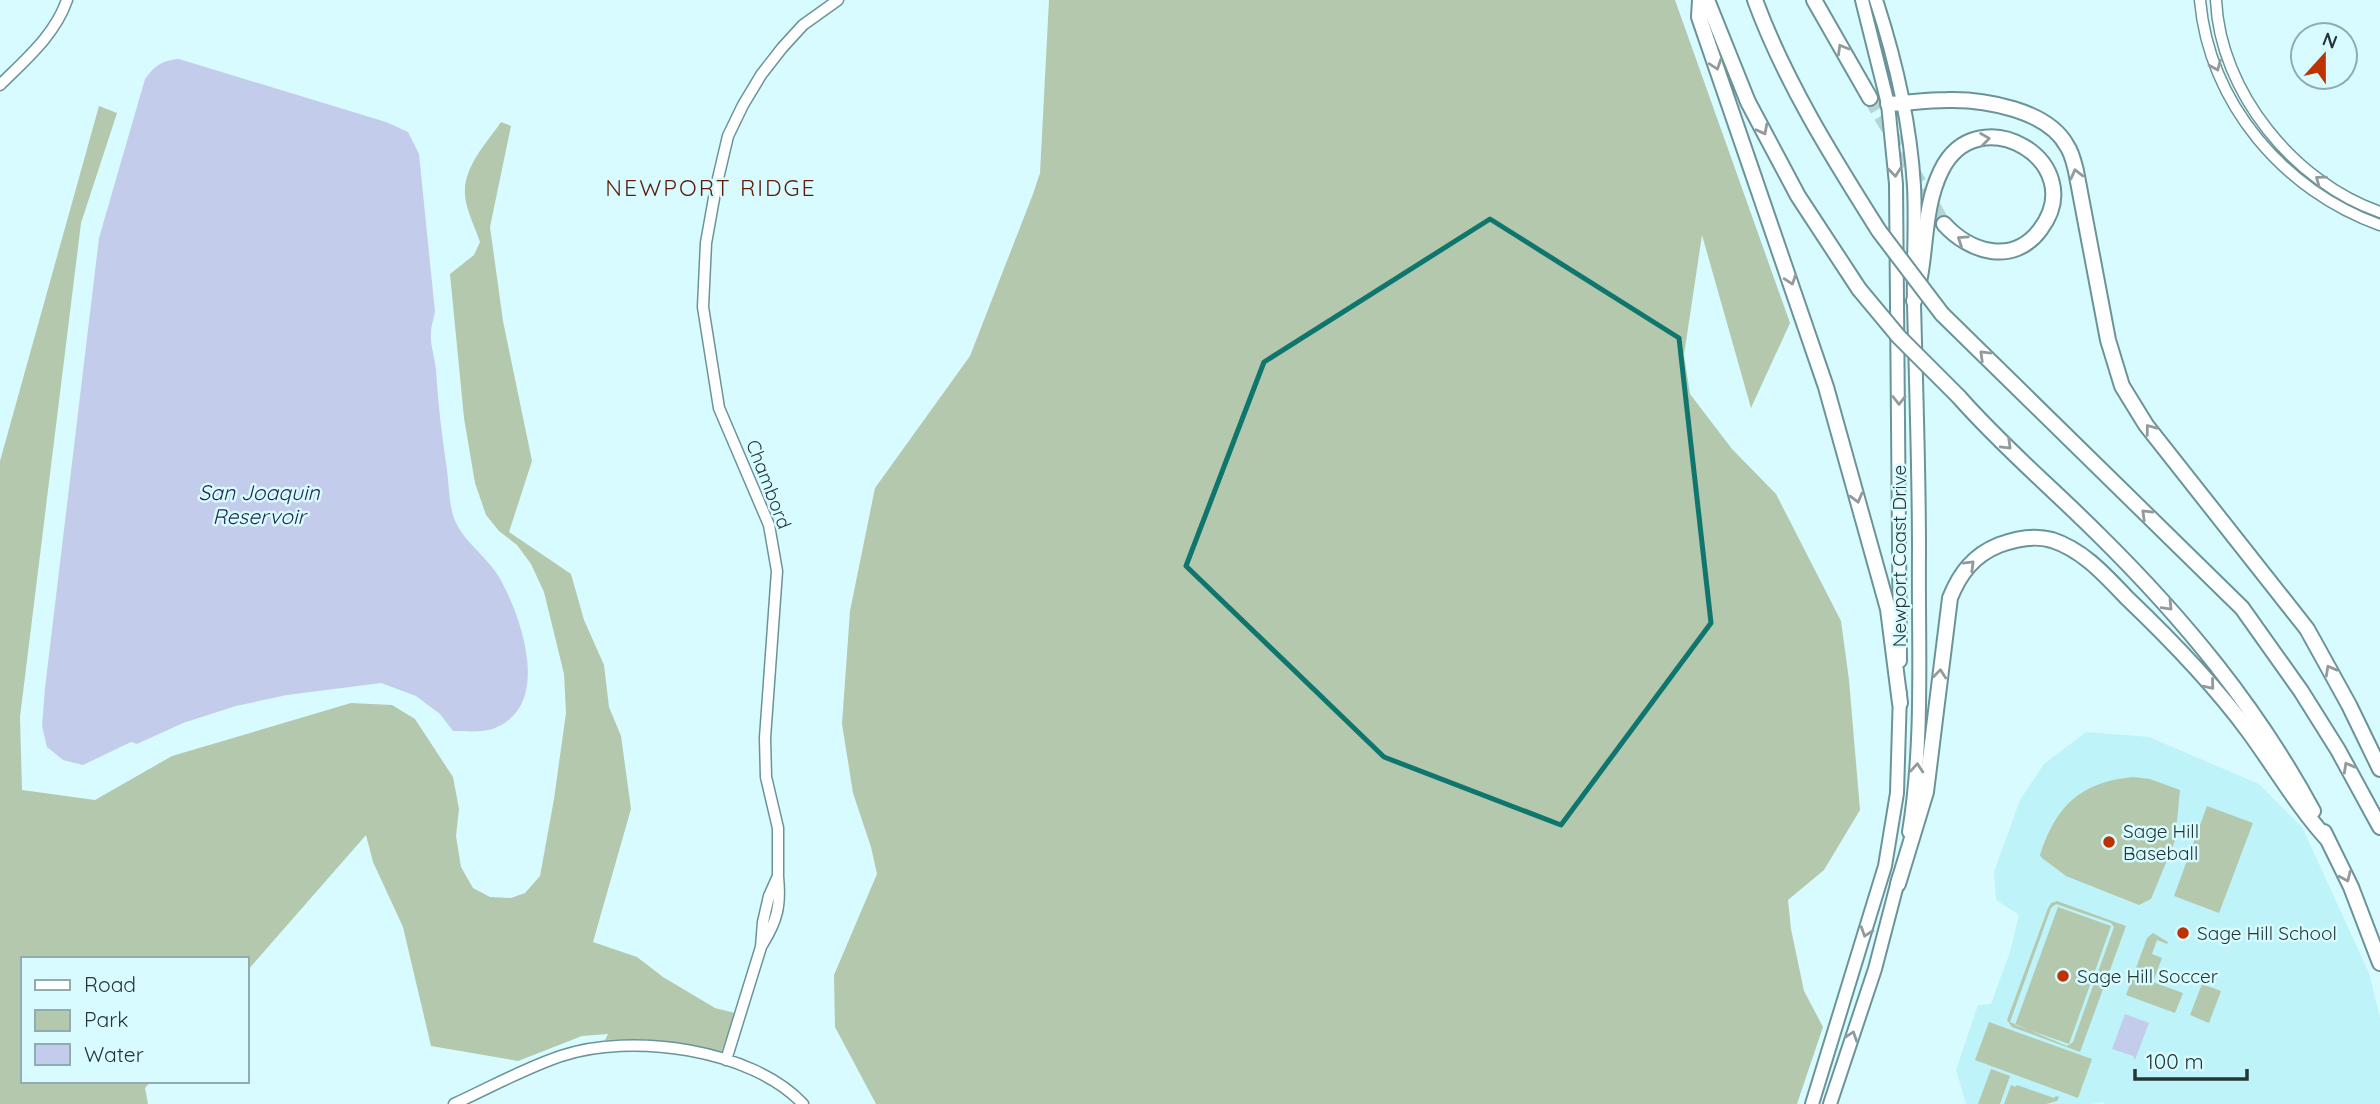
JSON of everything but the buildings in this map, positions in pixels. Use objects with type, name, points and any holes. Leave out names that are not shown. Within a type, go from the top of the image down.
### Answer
[{"type":"highway","points":[[1700,0],[1699,17],[1826,387],[1888,610],[1900,704]]},
{"type":"highway","points":[[1707,0],[1748,102],[1798,196],[1859,289],[1899,337],[2102,537],[2175,613],[2218,664],[2274,743],[2328,840],[2364,918],[2380,963]]},
{"type":"highway","points":[[1755,0],[1791,80],[1826,147],[1880,231],[1942,314],[2242,608],[2301,691],[2338,750],[2380,828]]},
{"type":"highway","points":[[1814,0],[1870,98]]},
{"type":"highway","points":[[1888,104],[1948,99],[2009,107],[2032,116],[2053,129],[2067,145],[2076,171],[2108,340],[2122,386],[2146,425],[2306,629],[2349,705],[2380,769]]},
{"type":"highway","points":[[1914,301],[1921,279],[1926,228],[1935,187],[1951,155],[1975,139],[2009,139],[2023,145],[2047,169],[2053,185],[2049,218],[2038,234],[2023,245],[2007,251],[1990,251],[1971,246],[1955,236],[1944,224]]},
{"type":"highway","points":[[1898,884],[1926,792],[1950,598],[1964,570],[1976,558],[1989,549],[2023,539],[2049,539],[2087,559],[2187,656],[2248,731],[2308,818],[2328,840]]},
{"type":"main road","name":"Newport Coast Drive","points":[[1812,1104],[1885,866],[1897,793],[1900,704],[1896,184],[1888,104],[1862,0]]},
{"type":"main road","name":"Newport Coast Drive","points":[[1830,1104],[1875,969],[1898,884],[1914,803],[1919,732],[1919,435],[1914,301],[1914,187],[1905,103],[1897,65],[1876,0]]},
{"type":"street","points":[[0,85],[55,27],[67,0]]},
{"type":"street","name":"Chambord","points":[[726,1060],[761,947],[767,905],[778,876],[778,828],[766,777],[765,738],[777,571],[769,525],[719,408],[703,307],[706,243],[728,136],[743,105],[782,48],[803,25],[838,0]]},
{"type":"street","points":[[2200,0],[2212,60],[2235,109],[2263,147],[2291,174],[2334,206],[2380,225]]},
{"type":"street","points":[[2216,0],[2219,26],[2232,66],[2248,102],[2261,121],[2294,159],[2316,177],[2338,192],[2380,212]]},
{"type":"street","points":[[761,947],[775,925],[778,876]]},
{"type":"street","points":[[767,905],[778,907]]},
{"type":"street","points":[[454,1104],[561,1056],[597,1047],[636,1044],[681,1049],[726,1060],[758,1072],[797,1097],[803,1104]]},
{"type":"highlighted area","points":[[1490,219],[1679,338],[1711,623],[1561,825],[1384,757],[1186,566],[1264,362]]},
{"type":"shaded area","name":"Sage Hill School","points":[[2086,732],[2149,737],[2259,784],[2302,827],[2369,973],[2380,1018],[2380,1104],[1966,1104],[1956,1070],[1978,1005],[1991,1004],[2010,952],[2019,915],[1996,900],[1994,872],[2020,800],[2044,764]]},
{"type":"green space","points":[[1049,0],[1675,0],[1790,323],[1751,408],[1702,235],[1684,355],[1690,394],[1732,449],[1776,494],[1841,621],[1849,680],[1860,810],[1824,870],[1788,900],[1804,991],[1823,1027],[1797,1104],[876,1104],[835,1027],[834,975],[877,874],[853,793],[842,724],[850,611],[875,488],[970,356],[1040,173]]},
{"type":"green space","points":[[99,106],[117,113],[81,223],[20,717],[22,790],[95,800],[172,756],[351,703],[392,705],[415,719],[453,777],[459,809],[456,836],[461,867],[473,888],[490,897],[511,898],[525,893],[540,876],[554,799],[566,713],[564,674],[544,592],[531,564],[517,545],[499,531],[486,515],[475,483],[464,418],[450,274],[474,255],[480,242],[465,195],[465,185],[472,165],[501,122],[511,126],[490,227],[503,321],[532,461],[509,532],[571,574],[584,620],[604,665],[609,707],[621,736],[631,809],[593,942],[637,957],[663,977],[715,1008],[735,1013],[721,1053],[645,1039],[605,1040],[608,1034],[582,1036],[518,1061],[431,1046],[403,927],[373,862],[366,835],[248,970],[248,957],[21,957],[21,1083],[149,1083],[145,1088],[148,1104],[0,1104],[0,461]]},
{"type":"green space","name":"Sage Hill Baseball","points":[[2133,777],[2150,779],[2180,790],[2175,841],[2151,899],[2139,905],[2066,876],[2040,855],[2054,823],[2062,810],[2073,800],[2098,784]]},
{"type":"green space","points":[[2207,806],[2253,823],[2219,913],[2174,896]]},
{"type":"green space","points":[[2057,901],[2126,926],[2080,1052],[2012,1027],[2007,1020],[2051,903]],"holes":[[[2056,904],[2111,923],[2114,927],[2073,1042],[2067,1046],[2010,1022],[2051,908]]]},
{"type":"green space","name":"Sage Hill Soccer","points":[[2058,907],[2111,926],[2069,1044],[2015,1025]]},
{"type":"green space","points":[[2153,933],[2168,942],[2167,944],[2157,940],[2152,954],[2162,958],[2153,982],[2183,993],[2175,1013],[2126,995],[2147,938]]},
{"type":"green space","points":[[2202,984],[2221,991],[2209,1023],[2190,1015]]},
{"type":"green space","points":[[1989,1022],[2092,1059],[2078,1098],[1975,1060]]},
{"type":"green space","points":[[1991,1069],[2010,1076],[2000,1104],[1978,1104]]},
{"type":"green space","points":[[2011,1085],[2054,1098],[2059,1097],[2057,1101],[2046,1104],[2004,1104]]},
{"type":"water","name":"San Joaquin Reservoir","points":[[179,59],[386,122],[408,132],[419,154],[435,312],[431,342],[451,507],[458,527],[494,569],[508,593],[523,635],[527,658],[528,680],[523,700],[513,716],[495,728],[453,731],[440,714],[416,696],[381,683],[287,695],[236,706],[183,723],[137,744],[131,742],[83,765],[63,760],[47,747],[42,726],[45,688],[99,238],[145,79],[159,64]]},
{"type":"water","points":[[2125,1014],[2149,1023],[2135,1060],[2133,1056],[2112,1049]]},
{"type":"tunnel","points":[[1870,98],[1944,224]]},
{"type":"place","name":"Sage Hill Baseball","points":[[2109,842]]},
{"type":"place","name":"Sage Hill School","points":[[2183,933]]},
{"type":"place","name":"Sage Hill Soccer","points":[[2063,976]]},
{"type":"district","name":"NEWPORT RIDGE","points":[[711,188]]}]
